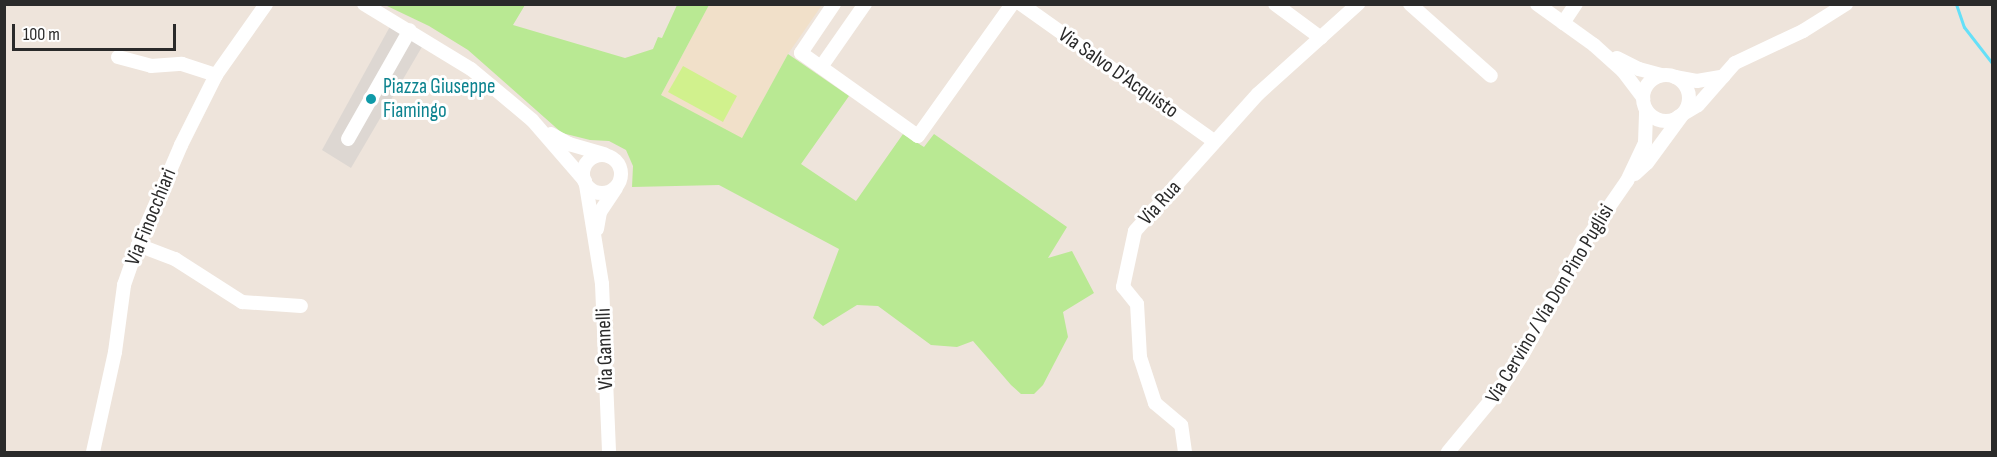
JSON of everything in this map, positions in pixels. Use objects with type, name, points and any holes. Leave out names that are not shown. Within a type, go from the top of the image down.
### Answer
[{"type":"street","name":"Via Finocchiari","points":[[93,453],[116,352],[124,285],[138,245],[180,145],[216,75],[266,4]]},
{"type":"street","points":[[364,4],[471,69],[560,141],[610,156],[616,161],[622,174],[616,188],[610,192],[597,192],[586,183],[532,120]]},
{"type":"street","points":[[834,4],[801,53],[918,136],[1012,4]]},
{"type":"street","points":[[821,67],[865,4]]},
{"type":"street","name":"Via Salvo D'Acquisto","points":[[1021,4],[1214,141]]},
{"type":"street","points":[[1275,4],[1321,38]]},
{"type":"street","name":"Via Rua","points":[[1185,453],[1181,425],[1155,403],[1140,357],[1137,304],[1123,287],[1135,231],[1258,94],[1358,4]]},
{"type":"street","points":[[1410,4],[1491,76]]},
{"type":"street","points":[[1537,4],[1594,45],[1628,64],[1683,83],[1688,92],[1688,102],[1681,115],[1647,163],[1627,181]]},
{"type":"street","points":[[1563,23],[1576,4]]},
{"type":"street","points":[[1594,45],[1632,80],[1644,104],[1660,120],[1694,109],[1743,58],[1803,31],[1846,4]]},
{"type":"street","points":[[348,139],[410,30]]},
{"type":"street","points":[[118,57],[151,66],[182,64],[216,75]]},
{"type":"street","points":[[1627,181],[1645,143],[1644,104],[1648,83],[1668,76],[1705,81],[1726,75]]},
{"type":"street","points":[[586,183],[583,173],[589,160],[603,155],[610,156]]},
{"type":"street","name":"Via Cervino / Via Don Pino Puglisi","points":[[1448,453],[1473,426],[1501,388],[1584,243],[1627,181]]},
{"type":"street","name":"Via Gannelli","points":[[586,183],[605,313],[609,453]]},
{"type":"street","name":"Via Gannelli","points":[[597,246],[600,212],[616,188]]},
{"type":"street","points":[[138,245],[175,259],[242,302],[301,306]]},
{"type":"shaded area","points":[[709,5],[822,5],[788,54],[742,139],[661,95]]},
{"type":"shaded area","name":"Piazza Giuseppe Fiamingo","points":[[393,21],[426,40],[351,168],[322,150]]},
{"type":"green space","points":[[385,5],[525,5],[513,25],[625,58],[653,49],[658,37],[662,38],[677,5],[709,5],[661,95],[742,138],[788,54],[849,96],[801,164],[856,201],[903,134],[924,147],[934,134],[1067,227],[1048,258],[1072,251],[1094,293],[1063,312],[1068,337],[1043,385],[1034,394],[1021,394],[973,341],[957,347],[931,345],[878,306],[857,305],[823,326],[813,318],[839,249],[719,185],[632,187],[633,166],[626,150],[609,141],[590,140],[562,133],[468,50],[429,26]]},
{"type":"green space","points":[[683,66],[737,96],[723,122],[668,92]]},
{"type":"waterway","points":[[1956,4],[1964,27],[1992,63]]},
{"type":"place","name":"Piazza Giuseppe Fiamingo","points":[[371,99]]}]
